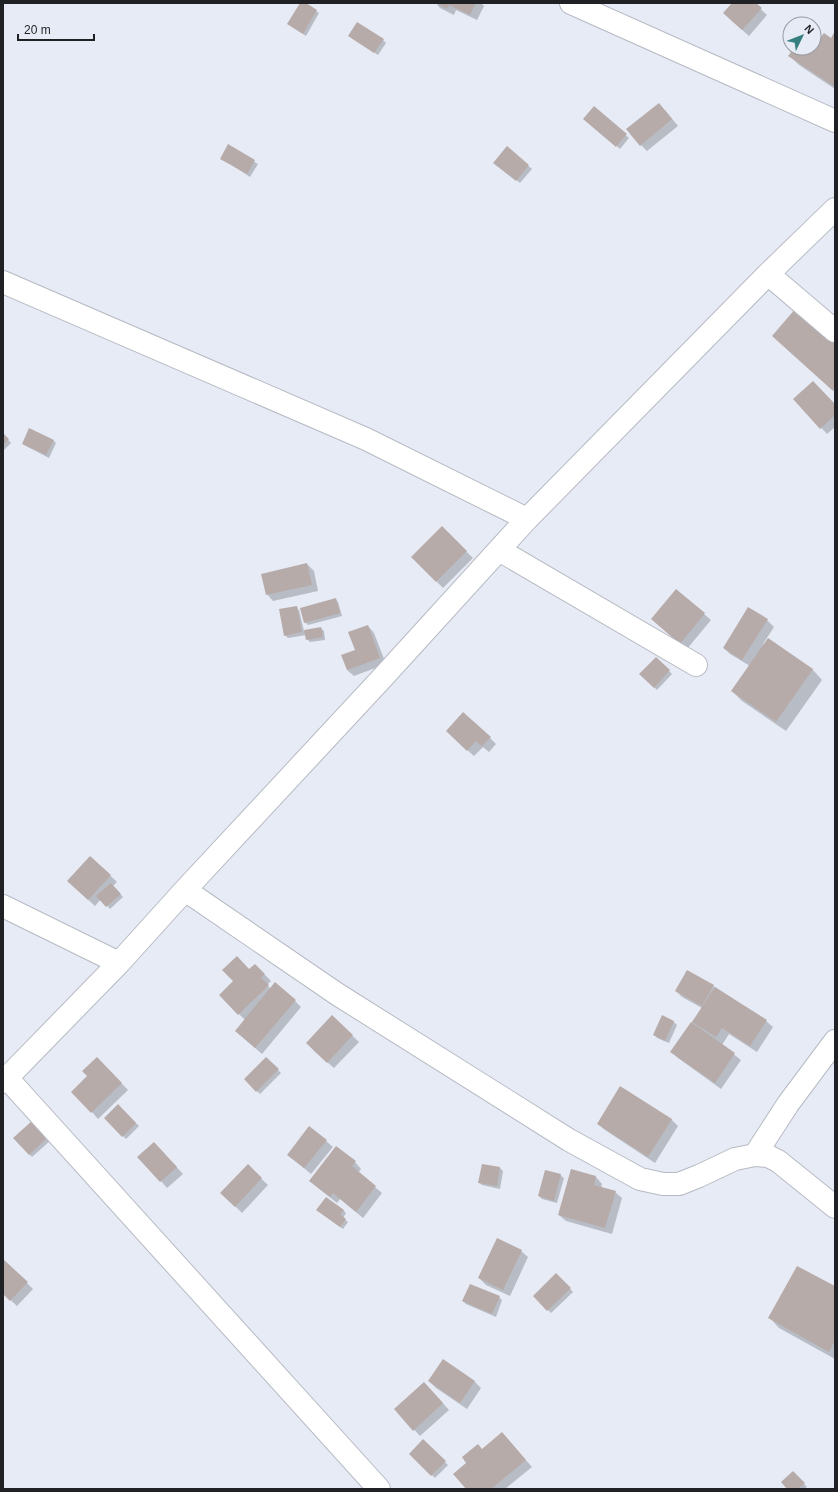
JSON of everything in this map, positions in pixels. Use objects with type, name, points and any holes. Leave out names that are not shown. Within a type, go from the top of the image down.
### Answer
[{"type":"street","points":[[571,3],[835,121]]},
{"type":"street","points":[[379,1489],[5,1080],[120,963],[185,890],[527,519],[768,274],[835,209]]},
{"type":"street","points":[[768,274],[835,331]]},
{"type":"street","points":[[3,282],[366,439],[527,519]]},
{"type":"street","points":[[499,550],[696,665]]},
{"type":"street","points":[[185,890],[337,994],[569,1140],[640,1179],[663,1184],[679,1184],[735,1159],[755,1155],[768,1156],[778,1161],[835,1207]]},
{"type":"street","points":[[3,906],[120,963]]},
{"type":"street","points":[[755,1155],[788,1104],[835,1041]]},
{"type":"building","points":[[300,3],[306,3],[317,10],[303,34],[287,24]]},
{"type":"building","points":[[436,3],[476,3],[470,15],[449,5],[447,9]]},
{"type":"building","points":[[732,3],[756,3],[762,8],[742,30],[723,13]]},
{"type":"building","points":[[357,22],[384,39],[374,53],[348,36]]},
{"type":"building","points":[[835,31],[835,87],[788,56],[822,56],[822,36],[824,33],[831,38]]},
{"type":"building","points":[[659,103],[672,119],[640,146],[626,129]]},
{"type":"building","points":[[594,106],[627,134],[616,147],[583,119]]},
{"type":"building","points":[[228,144],[255,160],[247,174],[220,159]]},
{"type":"building","points":[[507,146],[529,165],[516,181],[493,163]]},
{"type":"building","points":[[796,308],[835,343],[835,388],[833,391],[772,336]]},
{"type":"building","points":[[813,381],[835,404],[835,415],[820,429],[793,399]]},
{"type":"building","points":[[29,428],[54,440],[46,455],[22,444]]},
{"type":"building","points":[[3,433],[9,439],[3,445]]},
{"type":"building","points":[[442,526],[467,551],[436,582],[411,557]]},
{"type":"building","points":[[307,563],[312,585],[266,595],[261,574]]},
{"type":"building","points":[[676,589],[705,613],[680,644],[651,619]]},
{"type":"building","points":[[336,598],[340,613],[304,623],[300,608]]},
{"type":"building","points":[[297,606],[302,632],[284,636],[279,609]]},
{"type":"building","points":[[748,607],[768,619],[742,660],[723,648]]},
{"type":"building","points":[[368,625],[380,658],[347,670],[341,655],[355,650],[348,632]]},
{"type":"building","points":[[321,627],[323,637],[306,640],[304,630]]},
{"type":"building","points":[[768,638],[813,669],[776,722],[731,691]]},
{"type":"building","points":[[656,657],[670,670],[654,688],[639,674]]},
{"type":"building","points":[[463,712],[491,737],[482,746],[476,741],[467,751],[446,731]]},
{"type":"building","points":[[90,856],[111,875],[88,900],[67,881]]},
{"type":"building","points":[[111,883],[121,894],[106,907],[96,896]]},
{"type":"building","points":[[237,956],[249,969],[255,964],[265,974],[261,978],[269,985],[238,1015],[219,995],[233,981],[222,970]]},
{"type":"building","points":[[687,970],[714,985],[702,1006],[675,991]]},
{"type":"building","points":[[275,982],[296,1000],[255,1048],[235,1031]]},
{"type":"building","points":[[715,987],[767,1020],[750,1046],[722,1028],[716,1037],[692,1022]]},
{"type":"building","points":[[332,1015],[353,1035],[327,1063],[306,1043]]},
{"type":"building","points":[[662,1015],[674,1021],[665,1041],[653,1035]]},
{"type":"building","points":[[691,1022],[735,1053],[715,1083],[670,1052]]},
{"type":"building","points":[[97,1057],[122,1083],[91,1113],[71,1092],[87,1076],[82,1071]]},
{"type":"building","points":[[266,1057],[279,1069],[256,1092],[244,1079]]},
{"type":"building","points":[[620,1086],[672,1119],[648,1157],[597,1124]]},
{"type":"building","points":[[118,1104],[136,1123],[122,1137],[104,1118]]},
{"type":"building","points":[[33,1120],[49,1136],[29,1155],[13,1138]]},
{"type":"building","points":[[309,1126],[327,1140],[304,1168],[287,1155]]},
{"type":"building","points":[[154,1142],[177,1167],[160,1182],[137,1157]]},
{"type":"building","points":[[336,1146],[356,1161],[352,1166],[376,1186],[356,1212],[333,1193],[330,1197],[309,1181]]},
{"type":"building","points":[[248,1164],[262,1178],[235,1207],[220,1193]]},
{"type":"building","points":[[482,1164],[500,1167],[497,1186],[478,1183]]},
{"type":"building","points":[[571,1169],[596,1176],[594,1185],[616,1191],[605,1228],[558,1215]]},
{"type":"building","points":[[545,1170],[561,1174],[554,1201],[538,1196]]},
{"type":"building","points":[[326,1197],[344,1210],[340,1214],[346,1219],[340,1227],[316,1210]]},
{"type":"building","points":[[497,1238],[522,1250],[503,1290],[478,1278]]},
{"type":"building","points":[[3,1259],[28,1282],[10,1301],[3,1294]]},
{"type":"building","points":[[797,1266],[835,1286],[835,1340],[829,1352],[768,1318]]},
{"type":"building","points":[[556,1273],[571,1288],[547,1311],[533,1296]]},
{"type":"building","points":[[470,1284],[500,1296],[492,1314],[462,1301]]},
{"type":"building","points":[[443,1359],[475,1381],[460,1403],[428,1381]]},
{"type":"building","points":[[424,1382],[443,1403],[413,1431],[394,1409]]},
{"type":"building","points":[[502,1432],[526,1460],[491,1489],[466,1489],[453,1474],[466,1463],[462,1457],[478,1444],[482,1449]]},
{"type":"building","points":[[423,1439],[446,1461],[431,1476],[409,1454]]},
{"type":"building","points":[[793,1471],[805,1483],[798,1489],[787,1489],[781,1482]]}]
